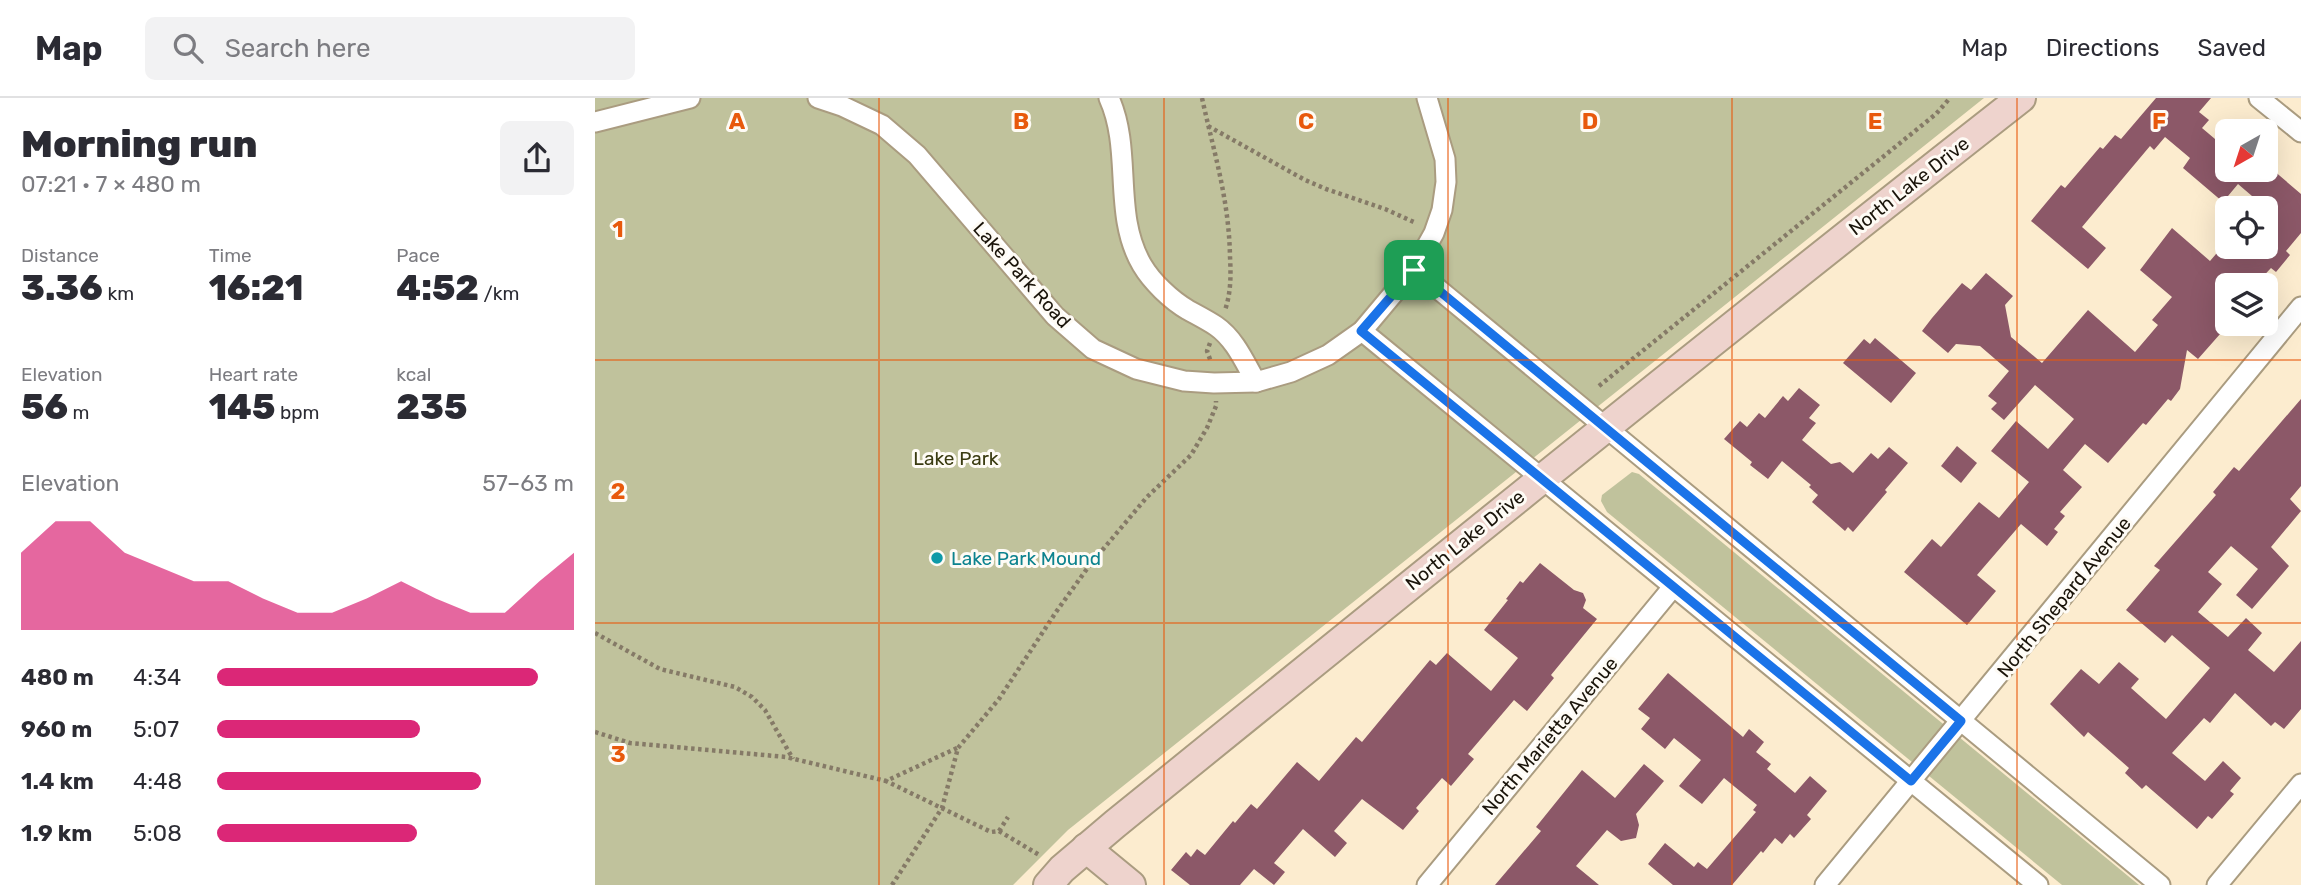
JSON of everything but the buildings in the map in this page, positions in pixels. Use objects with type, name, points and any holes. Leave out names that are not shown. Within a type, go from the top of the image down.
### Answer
[{"type":"main road","name":"North Lake Drive","points":[[1048,885],[1086,848],[1605,427],[2021,98]]},
{"type":"main road","points":[[1086,848],[1131,885]]},
{"type":"street","points":[[595,122],[690,98]]},
{"type":"street","name":"Lake Park Road","points":[[818,98],[882,125],[917,155],[1055,316],[1093,349],[1136,369],[1184,381],[1256,382],[1291,372],[1328,355],[1361,331],[1414,270],[1434,233],[1442,210],[1446,182],[1445,159],[1427,98]]},
{"type":"street","points":[[1109,98],[1121,140],[1126,224],[1143,267],[1157,284],[1184,308],[1217,327],[1232,342],[1256,382]]},
{"type":"street","points":[[2259,98],[2301,132]]},
{"type":"street","points":[[1414,270],[2160,885]]},
{"type":"street","name":"North Shepard Avenue","points":[[1825,885],[2301,307]]},
{"type":"street","points":[[1361,331],[2038,885]]},
{"type":"street","name":"North Marietta Avenue","points":[[1427,885],[1673,587]]},
{"type":"street","points":[[2217,885],[2301,784]]},
{"type":"path","points":[[1202,98],[1215,147],[1230,225],[1230,285],[1224,314]]},
{"type":"path","points":[[1599,386],[1936,114],[1949,98]]},
{"type":"path","points":[[1208,126],[1326,190],[1385,209],[1416,223]]},
{"type":"path","points":[[1210,341],[1207,351],[1211,362]]},
{"type":"path","points":[[886,781],[958,748],[982,722],[1089,566],[1147,497],[1191,455],[1216,406]]},
{"type":"path","points":[[595,633],[660,669],[735,687],[752,697],[765,710],[793,759]]},
{"type":"path","points":[[595,732],[630,743],[793,759],[886,781],[982,830],[999,831],[1041,856]]},
{"type":"path","points":[[892,885],[942,808],[958,748]]},
{"type":"path","points":[[999,831],[1008,817]]},
{"type":"green space","name":"Lake Park","points":[[595,98],[1984,98],[1068,830],[1013,885],[595,885]]},
{"type":"green space","points":[[1632,472],[1639,474],[2139,885],[2062,885],[1607,512],[1601,501],[1602,495]]},
{"type":"place","name":"Lake Park Mound","points":[[937,558]]},
{"type":"route","points":[[1414,270],[1961,721],[1911,781],[1361,331],[1414,270]]}]
